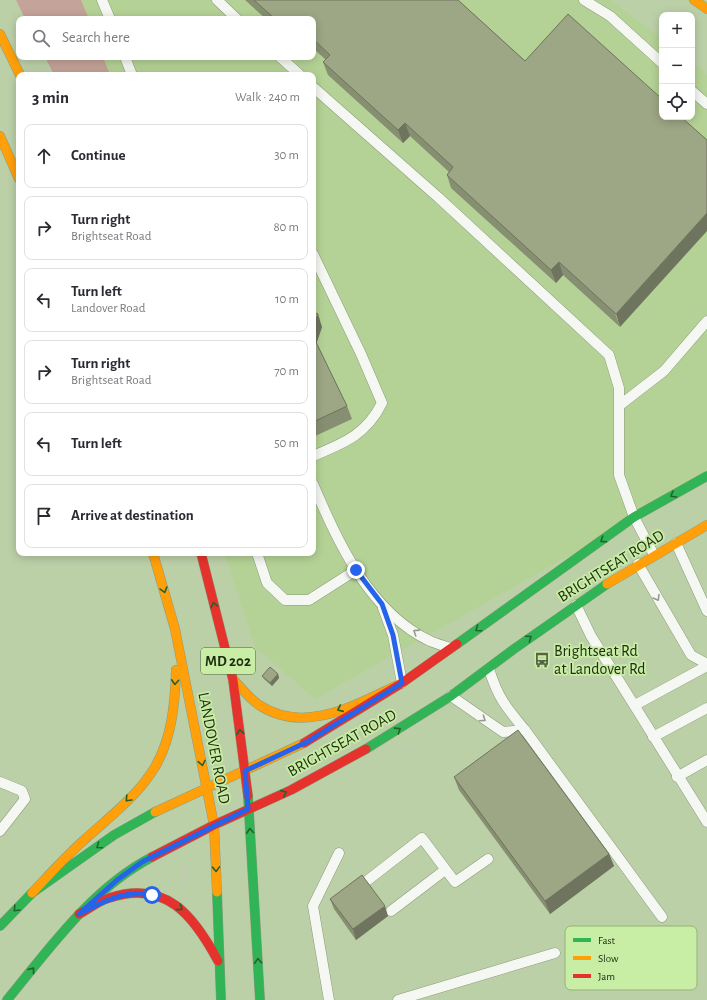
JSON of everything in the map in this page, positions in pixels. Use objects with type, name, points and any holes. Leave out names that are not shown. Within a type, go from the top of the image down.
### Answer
[{"type":"main road","points":[[694,0],[707,9]]},
{"type":"main road","points":[[0,34],[19,72]]},
{"type":"main road","points":[[0,136],[16,172]]},
{"type":"main road","name":"BRIGHTSEAT ROAD","points":[[0,926],[32,893],[114,835],[149,815],[307,742],[402,683],[634,517],[707,476]]},
{"type":"main road","name":"BRIGHTSEAT ROAD","points":[[7,1000],[79,914],[117,880],[142,862],[214,825],[291,790],[361,752],[451,696],[514,649],[617,577],[707,525]]},
{"type":"main road","name":"LANDOVER ROAD","points":[[154,556],[175,629],[214,825],[221,1000]]},
{"type":"main road","name":"LANDOVER ROAD","points":[[202,556],[233,679],[245,771],[260,1000]]},
{"type":"main road","points":[[32,893],[82,842],[121,806],[155,767],[164,746],[173,714],[176,677],[175,629]]},
{"type":"main road","points":[[233,679],[258,705],[288,717],[302,720],[326,716],[402,683]]},
{"type":"main road","points":[[79,914],[108,898],[141,893],[152,895],[171,902],[182,909],[194,921],[220,964]]},
{"type":"lane","points":[[102,0],[109,16]]},
{"type":"lane","points":[[217,0],[235,16]]},
{"type":"lane","points":[[584,0],[610,16],[659,60]]},
{"type":"lane","points":[[126,60],[131,72]]},
{"type":"lane","points":[[283,60],[297,72]]},
{"type":"lane","points":[[316,89],[439,198],[610,355],[618,379],[620,405],[619,475],[634,517],[654,555]]},
{"type":"lane","points":[[695,93],[707,104]]},
{"type":"lane","points":[[316,260],[362,354],[382,404],[374,420],[360,432],[345,442],[316,455]]},
{"type":"lane","points":[[620,405],[664,371],[707,321]]},
{"type":"lane","points":[[316,491],[333,530],[356,570],[382,604],[398,620],[431,642],[451,648]]},
{"type":"lane","points":[[676,542],[707,611]]},
{"type":"lane","points":[[258,556],[268,583],[285,600],[309,600],[356,570]]},
{"type":"lane","points":[[635,705],[707,665],[691,655],[638,564]]},
{"type":"lane","points":[[382,604],[393,635],[402,683]]},
{"type":"lane","points":[[576,605],[591,636],[635,705],[677,777],[706,817]]},
{"type":"lane","points":[[489,669],[499,697],[525,730],[662,917]]},
{"type":"lane","points":[[451,696],[503,732],[525,730]]},
{"type":"lane","points":[[653,737],[707,708]]},
{"type":"lane","points":[[677,777],[707,760]]},
{"type":"lane","points":[[0,782],[22,791],[25,799],[0,831]]},
{"type":"lane","points":[[368,880],[422,838],[455,882],[488,859]]},
{"type":"lane","points":[[329,1000],[313,906],[340,853]]},
{"type":"lane","points":[[391,911],[445,870]]},
{"type":"lane","points":[[398,1000],[555,953]]},
{"type":"path","points":[[402,754],[418,744]]},
{"type":"path","points":[[184,864],[185,892]]},
{"type":"path","points":[[184,872],[190,871]]},
{"type":"shaded area","points":[[16,0],[81,0],[88,16],[24,16]]},
{"type":"shaded area","points":[[41,0],[611,0],[659,37],[659,120],[695,120],[695,64],[707,74],[707,478],[315,699],[255,647],[225,556],[316,556],[316,72],[65,72],[61,60],[316,60],[316,16],[46,16]]},
{"type":"shaded area","points":[[46,60],[104,60],[109,72],[52,72]]},
{"type":"building","points":[[254,0],[458,0],[525,61],[568,14],[659,96],[659,120],[684,120],[707,140],[707,213],[616,314],[559,262],[551,270],[447,175],[453,167],[405,123],[398,130],[323,62],[330,55],[316,42],[316,16],[272,16]]},
{"type":"building","points":[[316,342],[347,406],[316,421]]},
{"type":"building","points":[[270,667],[278,674],[270,683],[262,676]]},
{"type":"building","points":[[518,730],[609,854],[545,901],[454,777]]},
{"type":"building","points":[[362,875],[385,906],[353,929],[330,899]]},
{"type":"traffic: fast","points":[[457,644],[634,517],[707,476]]},
{"type":"traffic: fast","points":[[366,749],[451,696],[514,649],[607,584]]},
{"type":"traffic: fast","points":[[248,796],[260,1000]]},
{"type":"traffic: fast","points":[[0,926],[32,893],[114,835],[155,812]]},
{"type":"traffic: fast","points":[[7,1000],[56,940],[91,903],[130,870],[152,857]]},
{"type":"traffic: fast","points":[[217,892],[221,1000]]},
{"type":"traffic: slow","points":[[694,0],[707,9]]},
{"type":"traffic: slow","points":[[0,34],[19,72]]},
{"type":"traffic: slow","points":[[0,136],[16,172]]},
{"type":"traffic: slow","points":[[607,584],[707,525]]},
{"type":"traffic: slow","points":[[154,556],[175,629],[214,825],[217,892]]},
{"type":"traffic: slow","points":[[32,893],[70,853],[122,807],[148,778],[161,756],[169,732],[175,695],[176,670]]},
{"type":"traffic: slow","points":[[233,679],[248,696],[259,705],[277,714],[295,717],[313,717],[332,713],[350,707],[402,683]]},
{"type":"traffic: slow","points":[[155,812],[304,743]]},
{"type":"traffic: jam","points":[[202,556],[233,680],[248,796]]},
{"type":"traffic: jam","points":[[304,743],[402,683],[457,644]]},
{"type":"traffic: jam","points":[[152,857],[214,825],[291,790],[366,749]]},
{"type":"traffic: jam","points":[[79,914],[105,899],[129,893],[147,894],[162,898],[176,906],[188,916],[199,930],[218,961]]},
{"type":"place","name":"Brightseat Rd at Landover Rd","points":[[542,660]]},
{"type":"route","points":[[152,895],[141,893],[108,898],[79,914],[117,880],[142,862],[248,809],[245,771],[307,742],[402,683],[399,659],[393,635],[382,604],[356,570]]}]
